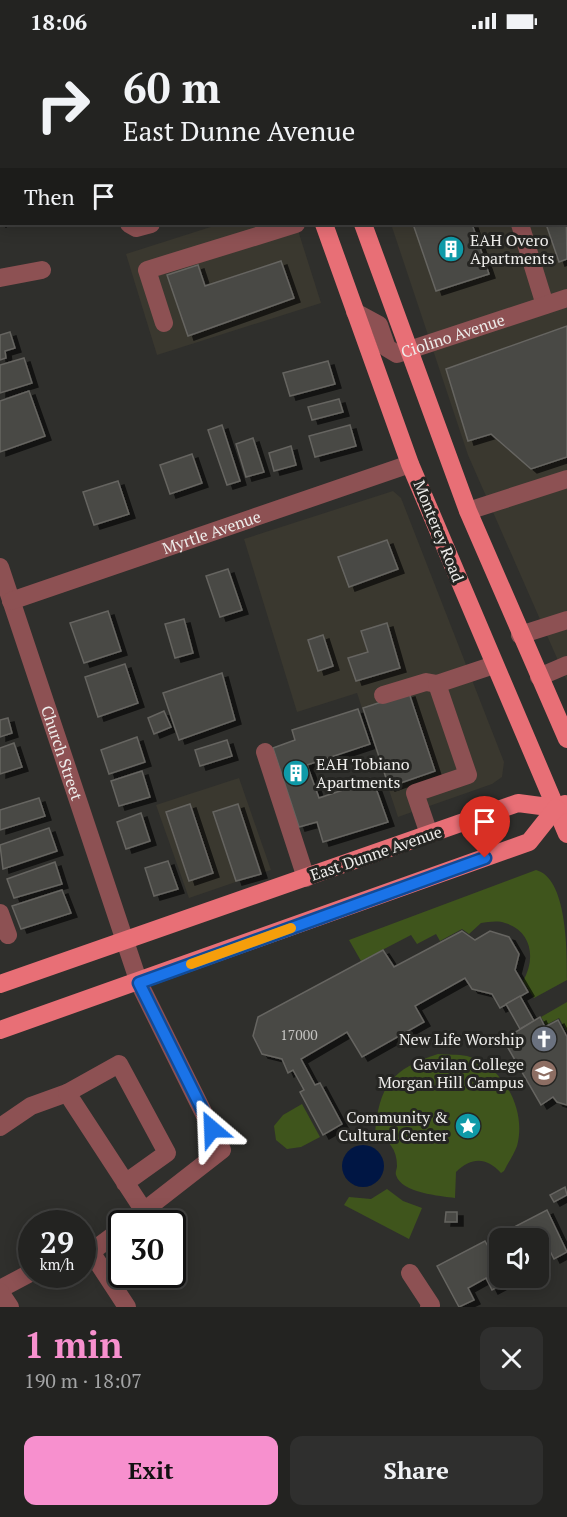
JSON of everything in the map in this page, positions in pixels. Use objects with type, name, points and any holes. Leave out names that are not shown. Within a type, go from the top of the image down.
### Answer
[{"type":"main road","name":"Monterey Road","points":[[324,225],[410,464],[494,665],[561,806],[567,834]]},
{"type":"main road","points":[[363,225],[468,511],[538,677],[567,739]]},
{"type":"main road","name":"East Dunne Avenue","points":[[0,984],[518,803],[561,806]]},
{"type":"main road","points":[[0,1030],[139,983],[529,842],[561,806]]},
{"type":"street","points":[[131,225],[136,228],[147,225]]},
{"type":"street","points":[[164,323],[147,270],[293,225]]},
{"type":"street","points":[[520,225],[545,305]]},
{"type":"street","points":[[0,278],[42,270]]},
{"type":"street","name":"Ciolino Avenue","points":[[355,312],[379,325],[391,352],[408,352],[567,298]]},
{"type":"street","name":"Myrtle Avenue","points":[[8,607],[410,464]]},
{"type":"street","points":[[468,511],[567,479]]},
{"type":"street","name":"Church Street","points":[[0,567],[8,607],[139,983],[222,1150],[145,1210]]},
{"type":"street","points":[[520,635],[567,620]]},
{"type":"street","points":[[383,695],[426,682],[436,684],[494,665]]},
{"type":"street","points":[[538,677],[567,665]]},
{"type":"street","points":[[429,834],[415,793],[468,775],[436,684]]},
{"type":"street","points":[[265,752],[306,878]]},
{"type":"street","points":[[0,913],[8,935]]},
{"type":"street","points":[[0,1127],[31,1106],[67,1093],[119,1064],[167,1153],[125,1183]]},
{"type":"street","points":[[67,1093],[143,1210]]},
{"type":"street","points":[[96,1265],[127,1307]]},
{"type":"street","points":[[410,1273],[431,1305],[429,1307]]},
{"type":"street","points":[[10,1307],[0,1291],[18,1280]]},
{"type":"shaded area","points":[[217,225],[296,225],[321,303],[157,355],[126,254]]},
{"type":"shaded area","points":[[391,225],[567,225],[567,681],[468,455]]},
{"type":"shaded area","points":[[393,491],[401,498],[504,762],[502,777],[492,784],[398,817],[357,693],[297,712],[244,539]]},
{"type":"shaded area","points":[[239,778],[271,870],[189,898],[156,805]]},
{"type":"green space","points":[[536,870],[546,876],[554,886],[559,900],[567,951],[567,980],[534,998],[523,981],[530,955],[526,939],[514,927],[502,922],[481,923],[469,934],[462,929],[440,941],[436,934],[417,944],[411,935],[361,961],[349,940]]},
{"type":"green space","points":[[567,1002],[567,1032],[559,1018],[546,1025],[541,1017]]},
{"type":"green space","points":[[438,1054],[467,1056],[491,1069],[509,1091],[518,1118],[517,1146],[504,1171],[501,1173],[490,1164],[479,1161],[462,1167],[456,1172],[455,1198],[431,1195],[405,1186],[396,1175],[397,1160],[394,1150],[388,1142],[375,1134],[380,1103],[391,1081],[409,1066]]},
{"type":"green space","points":[[302,1104],[320,1137],[301,1147],[287,1149],[276,1140],[274,1126],[283,1115]]},
{"type":"green space","points":[[387,1189],[403,1201],[422,1208],[409,1239],[344,1205],[349,1197],[371,1199]]},
{"type":"water","points":[[363,1145],[371,1146],[378,1151],[383,1158],[383,1174],[378,1181],[371,1186],[363,1187],[355,1186],[348,1181],[343,1174],[342,1166],[343,1158],[348,1151],[355,1146]]},
{"type":"building","name":"EAH Overo Apartments","points":[[413,225],[472,225],[489,274],[436,291]]},
{"type":"building","points":[[546,225],[566,225],[567,259],[559,262]]},
{"type":"building","points":[[281,261],[294,298],[188,336],[167,275],[198,265],[205,286]]},
{"type":"building","points":[[567,326],[567,457],[531,469],[491,434],[468,441],[446,369]]},
{"type":"building","points":[[10,332],[15,348],[5,351],[6,358],[0,360],[0,335]]},
{"type":"building","points":[[24,358],[32,383],[0,393],[0,365]]},
{"type":"building","points":[[328,361],[335,384],[290,396],[283,373]]},
{"type":"building","points":[[29,391],[45,436],[0,452],[0,401]]},
{"type":"building","points":[[339,399],[343,412],[312,420],[308,407]]},
{"type":"building","points":[[222,425],[240,481],[227,485],[208,430]]},
{"type":"building","points":[[350,425],[356,446],[315,457],[309,436]]},
{"type":"building","points":[[253,438],[264,472],[246,477],[236,444]]},
{"type":"building","points":[[291,446],[296,465],[274,471],[269,453]]},
{"type":"building","points":[[192,454],[202,483],[170,494],[160,465]]},
{"type":"building","points":[[118,481],[129,514],[94,525],[83,492]]},
{"type":"building","points":[[387,540],[398,569],[349,587],[338,557]]},
{"type":"building","points":[[228,569],[242,610],[220,617],[206,576]]},
{"type":"building","points":[[108,611],[121,651],[84,663],[70,623]]},
{"type":"building","points":[[184,619],[193,653],[175,658],[165,624]]},
{"type":"building","points":[[387,623],[400,668],[356,681],[348,658],[368,652],[361,631]]},
{"type":"building","points":[[323,635],[333,666],[318,671],[308,640]]},
{"type":"building","points":[[125,664],[138,703],[98,717],[85,677]]},
{"type":"building","points":[[222,673],[235,720],[179,740],[163,693]]},
{"type":"building","points":[[409,693],[435,771],[389,787],[363,708]]},
{"type":"building","name":"EAH Tobiano Apartments","points":[[358,709],[370,744],[307,765],[319,798],[373,780],[388,822],[323,842],[317,822],[299,827],[273,748],[295,740],[292,730]]},
{"type":"building","points":[[164,711],[171,727],[154,734],[148,718]]},
{"type":"building","points":[[8,718],[12,733],[0,737],[0,720]]},
{"type":"building","points":[[137,737],[145,762],[109,774],[101,750]]},
{"type":"building","points":[[227,740],[232,756],[200,766],[195,750]]},
{"type":"building","points":[[14,743],[22,767],[0,774],[0,748]]},
{"type":"building","points":[[142,771],[150,797],[119,806],[111,781]]},
{"type":"building","points":[[39,798],[45,816],[0,830],[0,810]]},
{"type":"building","points":[[190,804],[213,873],[189,881],[166,812]]},
{"type":"building","points":[[238,804],[261,874],[236,881],[213,812]]},
{"type":"building","points":[[141,813],[150,841],[126,849],[117,822]]},
{"type":"building","points":[[49,828],[57,851],[3,869],[0,845]]},
{"type":"building","points":[[168,861],[178,889],[154,896],[145,868]]},
{"type":"building","points":[[55,862],[62,884],[14,898],[7,879]]},
{"type":"building","points":[[62,890],[71,913],[21,929],[12,906]]},
{"type":"building","points":[[462,931],[475,940],[490,931],[509,937],[519,954],[515,970],[528,992],[500,1008],[492,994],[472,989],[465,978],[415,1006],[424,1022],[362,1057],[347,1032],[301,1059],[315,1085],[320,1083],[342,1124],[323,1135],[300,1092],[304,1090],[293,1070],[288,1073],[282,1059],[262,1054],[253,1036],[258,1017],[383,950],[394,967]]},
{"type":"building","points":[[520,996],[534,1021],[520,1029],[506,1004]]},
{"type":"building","name":"Gavilan College Morgan Hill Campus","points":[[540,1017],[545,1027],[558,1020],[567,1037],[567,1105],[557,1102],[553,1097],[541,1105],[508,1048],[518,1041],[514,1033]]},
{"type":"building","points":[[565,1187],[567,1195],[554,1202],[550,1195]]},
{"type":"building","points":[[547,1210],[567,1252],[554,1259],[549,1249],[549,1228],[512,1228]]},
{"type":"building","points":[[446,1212],[457,1212],[457,1222],[445,1222]]},
{"type":"building","points":[[485,1241],[489,1248],[489,1284],[486,1278],[468,1288],[474,1300],[459,1307],[437,1266]]},
{"type":"slow traffic","points":[[191,964],[291,928]]},
{"type":"place","name":"EAH Overo Apartments","points":[[451,249]]},
{"type":"place","name":"EAH Tobiano Apartments","points":[[296,773]]},
{"type":"place","name":"New Life Worship","points":[[544,1039]]},
{"type":"place","name":"Gavilan College Morgan Hill Campus","points":[[544,1073]]},
{"type":"place","name":"Community & Cultural Center","points":[[468,1126]]},
{"type":"route","points":[[212,1129],[139,983],[485,858]]}]
